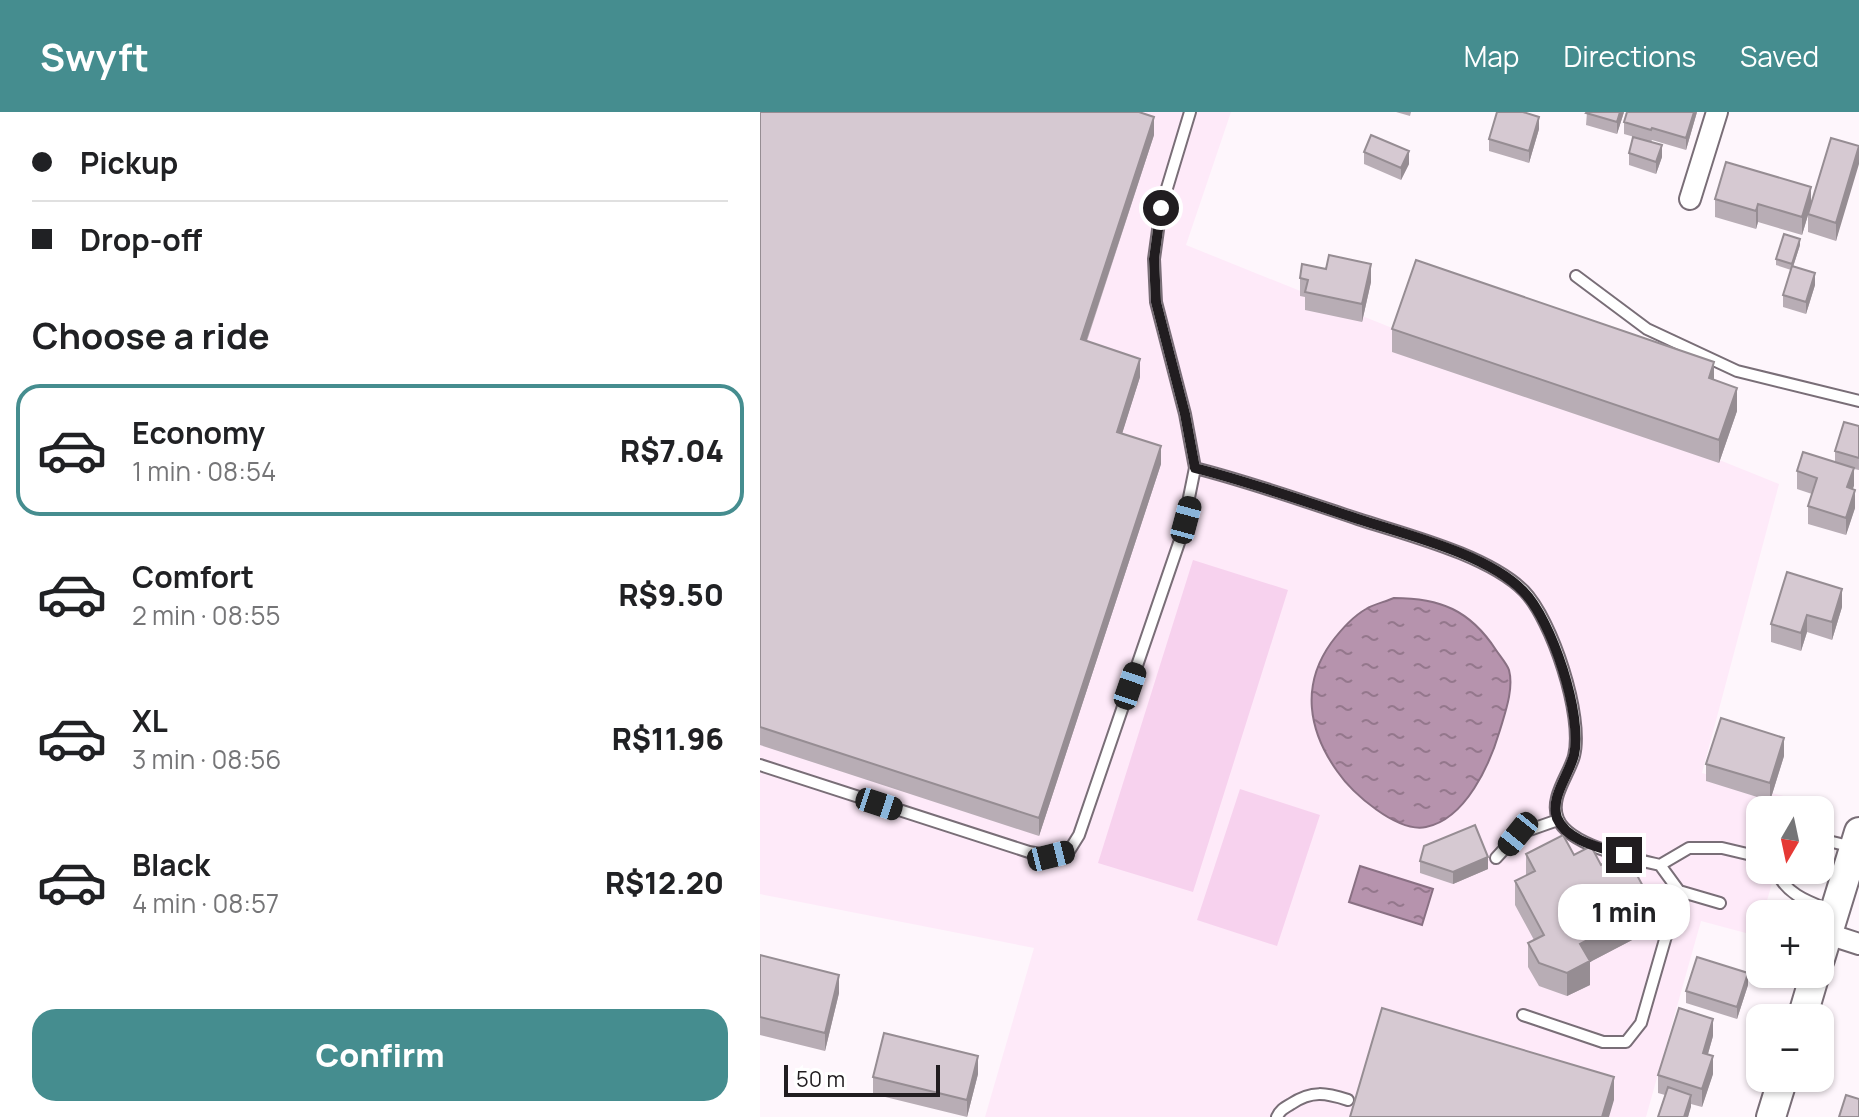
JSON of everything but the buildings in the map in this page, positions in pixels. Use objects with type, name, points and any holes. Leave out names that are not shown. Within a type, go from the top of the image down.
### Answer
[{"type":"main road","points":[[1834,913],[1857,840]]},
{"type":"main road","points":[[1771,1117],[1779,1092]]},
{"type":"street","points":[[1690,199],[1717,112]]},
{"type":"street","points":[[1834,937],[1859,944]]},
{"type":"lane","points":[[760,765],[1029,852],[1051,856],[1069,851],[1079,835],[1181,537],[1195,468],[1185,414],[1156,302],[1154,259],[1161,208],[1190,112]]},
{"type":"lane","points":[[1576,276],[1647,329],[1737,371],[1859,401]]},
{"type":"lane","points":[[1195,468],[1431,544],[1497,569],[1523,590],[1547,624],[1574,713],[1575,746],[1555,806],[1558,820],[1574,836],[1589,844],[1660,865],[1679,891],[1720,903]]},
{"type":"lane","points":[[1496,858],[1518,834],[1558,820]]},
{"type":"lane","points":[[1834,839],[1857,840]]},
{"type":"lane","points":[[1660,865],[1689,848],[1722,848],[1746,854]]},
{"type":"lane","points":[[1784,884],[1799,900]]},
{"type":"lane","points":[[1523,1015],[1603,1042],[1626,1042],[1641,1023],[1679,891]]},
{"type":"lane","points":[[1277,1117],[1279,1112],[1304,1095],[1324,1092],[1348,1100]]},
{"type":"shaded area","points":[[760,112],[1231,112],[1186,245],[1779,484],[1702,773],[1783,796],[1746,796],[1746,884],[1772,884],[1767,900],[1746,900],[1746,933],[1701,921],[1646,1117],[985,1117],[1034,948],[760,894]]},
{"type":"shaded area","points":[[1193,560],[1288,590],[1193,892],[1098,863]]},
{"type":"shaded area","points":[[1240,789],[1320,815],[1277,946],[1197,920]]},
{"type":"water","points":[[1394,598],[1426,600],[1464,616],[1486,636],[1507,665],[1510,677],[1510,693],[1504,716],[1483,774],[1453,813],[1426,827],[1414,827],[1389,818],[1353,790],[1327,755],[1314,724],[1312,691],[1315,675],[1331,643],[1361,612]]},
{"type":"water","points":[[1360,866],[1433,889],[1422,925],[1349,902]]},
{"type":"route","points":[[1161,208],[1154,259],[1156,302],[1185,414],[1195,468],[1448,550],[1497,569],[1523,590],[1547,624],[1574,713],[1577,736],[1574,757],[1555,806],[1558,820],[1574,836],[1589,844],[1624,855]]}]
